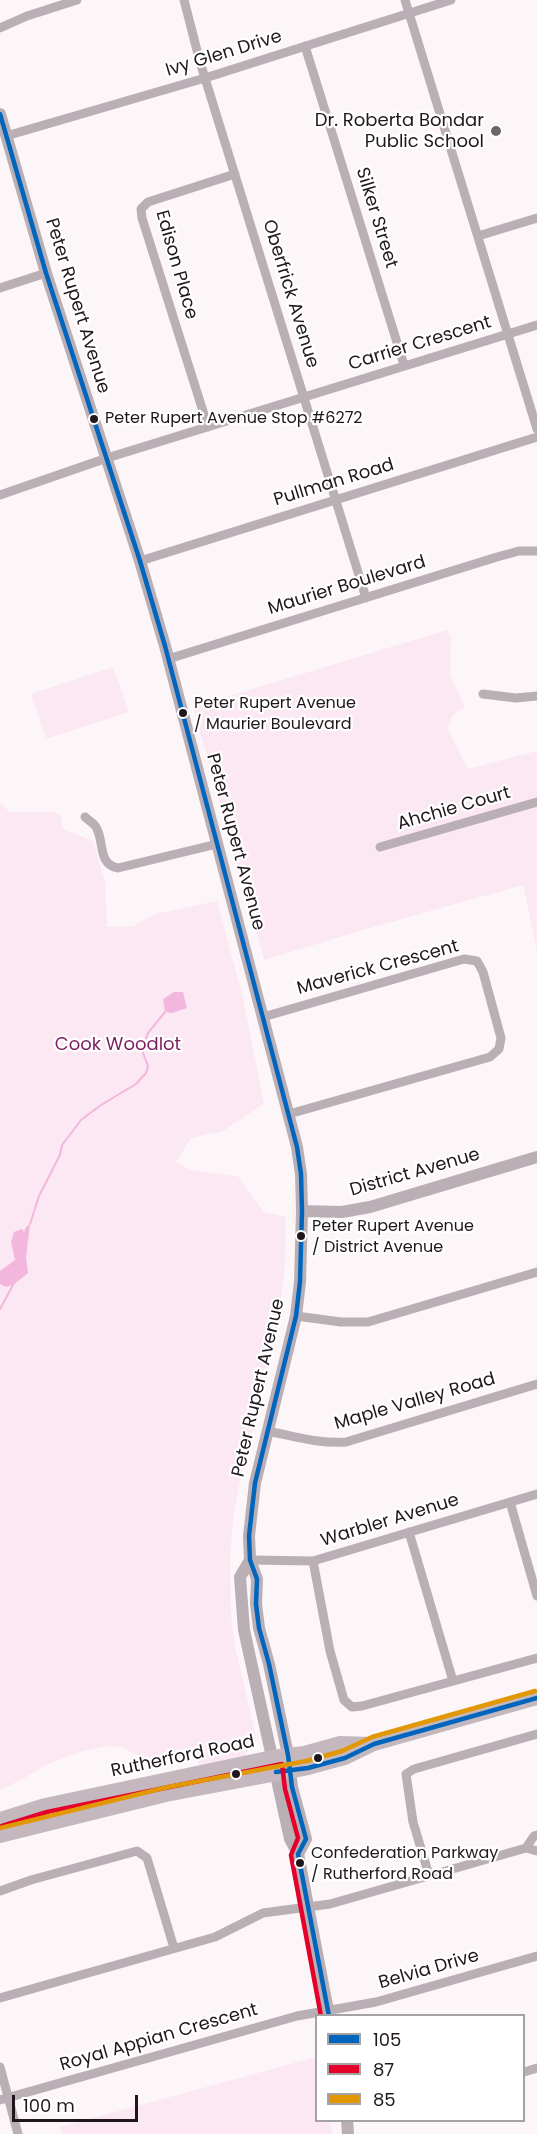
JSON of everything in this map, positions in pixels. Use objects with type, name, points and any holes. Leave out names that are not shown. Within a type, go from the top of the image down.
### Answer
[{"type":"main road","name":"Rutherford Road","points":[[0,1836],[170,1794],[308,1768],[345,1758],[374,1744],[537,1698]]},
{"type":"main road","name":"Rutherford Road","points":[[0,1819],[45,1805],[272,1757],[304,1753],[340,1743],[374,1744]]},
{"type":"street","points":[[0,28],[27,16],[77,0]]},
{"type":"street","name":"Oberfrick Avenue","points":[[184,0],[205,78],[366,598]]},
{"type":"street","points":[[405,0],[537,429]]},
{"type":"street","name":"Ivy Glen Drive","points":[[6,136],[205,78],[451,0]]},
{"type":"street","name":"Silker Street","points":[[305,46],[404,365]]},
{"type":"street","name":"Peter Rupert Avenue","points":[[0,114],[46,273],[140,561],[168,658],[297,1147],[301,1174],[302,1211],[300,1282],[296,1316],[255,1482],[249,1536],[250,1560],[257,1579],[256,1604],[259,1628],[288,1755],[283,1771]]},
{"type":"street","name":"Edison Place","points":[[208,427],[141,209],[148,202],[235,174]]},
{"type":"street","points":[[478,236],[537,218]]},
{"type":"street","points":[[0,288],[46,273]]},
{"type":"street","name":"Carrier Crescent","points":[[2,494],[106,458],[537,326]]},
{"type":"street","name":"Pullman Road","points":[[140,561],[537,437]]},
{"type":"street","points":[[0,482],[2,494]]},
{"type":"street","name":"Maurier Boulevard","points":[[168,658],[497,557],[537,551]]},
{"type":"street","points":[[483,694],[516,698],[537,696]]},
{"type":"street","name":"Ahchie Court","points":[[380,847],[537,802]]},
{"type":"street","points":[[85,817],[96,827],[104,860],[110,867],[118,868],[217,844]]},
{"type":"street","name":"Maverick Crescent","points":[[263,1017],[464,959],[477,961],[483,972],[501,1038],[499,1049],[490,1057],[289,1114]]},
{"type":"street","name":"District Avenue","points":[[302,1211],[342,1212],[370,1207],[537,1157]]},
{"type":"street","points":[[296,1316],[341,1322],[368,1322],[537,1272]]},
{"type":"street","name":"Maple Valley Road","points":[[267,1431],[301,1440],[326,1443],[346,1442],[537,1384]]},
{"type":"street","name":"Warbler Avenue","points":[[250,1560],[313,1561],[537,1494]]},
{"type":"street","points":[[510,1502],[537,1596]]},
{"type":"street","points":[[409,1532],[453,1681]]},
{"type":"street","name":"Peter Rupert Avenue","points":[[250,1560],[240,1578],[244,1630],[272,1757],[283,1771]]},
{"type":"street","points":[[313,1561],[330,1651],[344,1701],[352,1707],[537,1658]]},
{"type":"street","points":[[429,1875],[413,1822],[406,1774],[414,1769],[537,1734]]},
{"type":"street","points":[[283,1771],[290,1839],[298,1854],[329,2013]]},
{"type":"street","points":[[526,1848],[537,1835]]},
{"type":"street","points":[[0,1998],[215,1937],[263,1913],[330,1904],[526,1848],[537,1851]]},
{"type":"street","points":[[0,1891],[31,1880],[137,1851],[147,1858],[174,1948]]},
{"type":"street","name":"Belvia Drive","points":[[329,2013],[376,2002],[537,1956]]},
{"type":"street","name":"Royal Appian Crescent","points":[[4,2099],[297,2016],[315,2014]]},
{"type":"street","points":[[0,2067],[4,2099],[18,2134]]},
{"type":"green space","points":[[447,630],[451,638],[450,675],[465,707],[452,716],[448,730],[468,769],[537,751],[537,950],[523,885],[264,960],[193,707]]},
{"type":"green space","points":[[113,667],[129,712],[46,739],[31,694]]},
{"type":"green space","name":"Cook Woodlot","points":[[0,803],[10,812],[53,812],[61,816],[63,829],[93,841],[105,881],[107,927],[134,926],[155,914],[217,901],[243,998],[264,1104],[223,1131],[191,1138],[176,1162],[190,1170],[238,1176],[264,1212],[286,1217],[285,1264],[279,1319],[240,1482],[234,1513],[230,1557],[231,1615],[235,1646],[256,1737],[252,1743],[249,1741],[248,1744],[251,1746],[243,1759],[201,1768],[197,1761],[187,1755],[152,1761],[123,1748],[111,1746],[87,1750],[58,1760],[0,1789]]},
{"type":"green space","points":[[315,2057],[315,2122],[330,2122],[332,2134],[62,2134],[60,2127]]},
{"type":"shaded area","points":[[174,992],[183,992],[187,1008],[172,1013],[165,1012],[163,999]]},
{"type":"shaded area","points":[[30,1224],[26,1258],[28,1273],[13,1285],[6,1287],[0,1284],[0,1271],[15,1260],[11,1242],[14,1232],[22,1229],[24,1232]]},
{"type":"waterway","points":[[30,1224],[39,1196],[60,1155],[62,1145],[81,1120],[136,1084],[146,1073],[148,1066],[143,1053],[144,1043],[148,1033],[165,1012]]},
{"type":"waterway","points":[[0,1309],[13,1285]]},
{"type":"transit line","name":"105","points":[[0,114],[46,273],[140,561],[165,646],[297,1147],[301,1174],[302,1211],[300,1282],[296,1316],[255,1483],[249,1536],[250,1560],[257,1579],[256,1604],[259,1628],[288,1755],[292,1787],[306,1839],[298,1854],[329,2014]]},
{"type":"transit line","name":"85","points":[[0,1828],[168,1787],[306,1761],[342,1751],[372,1737],[535,1691]]},
{"type":"transit line","name":"105","points":[[276,1772],[308,1768],[345,1758],[374,1744],[537,1698]]},
{"type":"transit line","name":"87","points":[[2,1826],[47,1812],[282,1764],[285,1789],[298,1838],[291,1855],[321,2014]]},
{"type":"place","name":"Dr. Roberta Bondar Public School","points":[[496,131]]},
{"type":"place","name":"Peter Rupert Avenue Stop #6272","points":[[94,419]]},
{"type":"place","name":"Peter Rupert Avenue / Maurier Boulevard","points":[[183,713]]},
{"type":"place","name":"Peter Rupert Avenue / District Avenue","points":[[301,1236]]},
{"type":"place","name":"Confederation Parkway / Rutherford Road","points":[[300,1863]]}]
